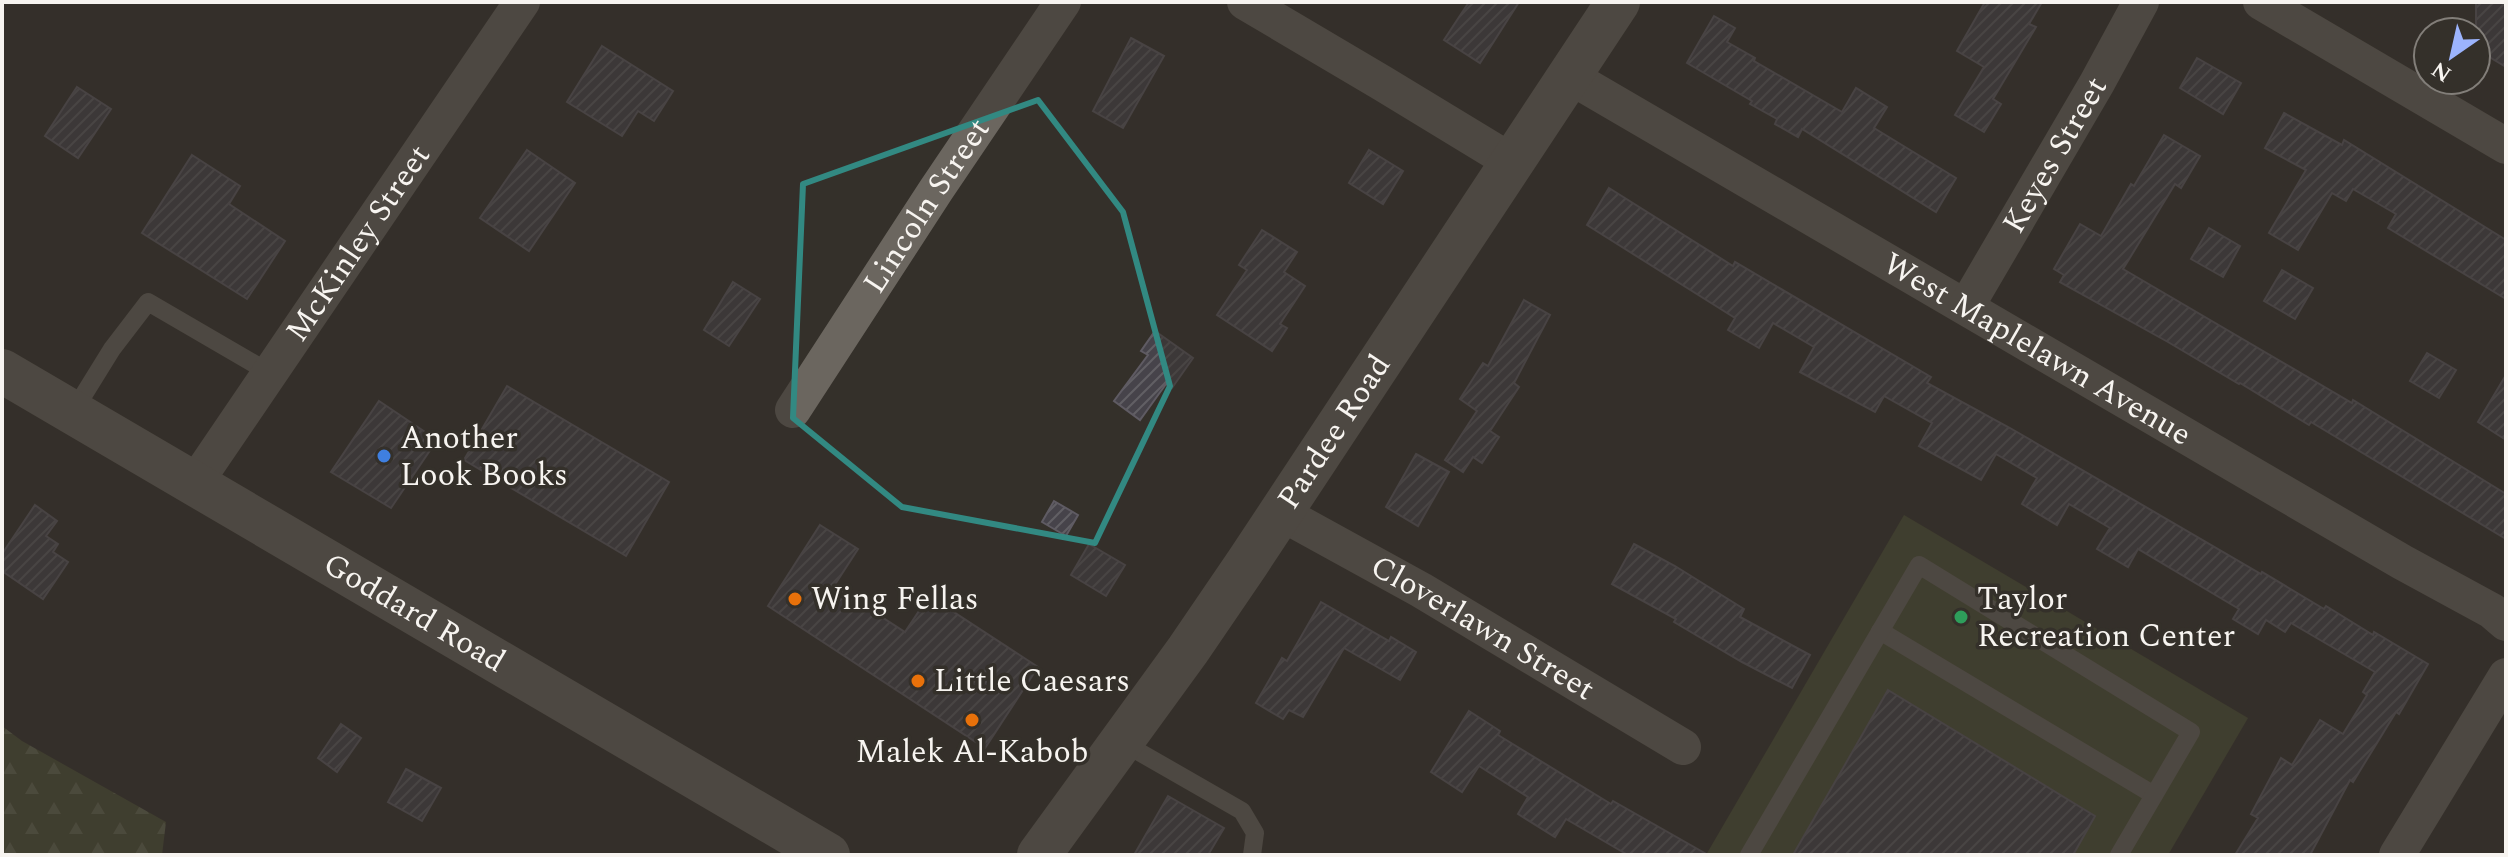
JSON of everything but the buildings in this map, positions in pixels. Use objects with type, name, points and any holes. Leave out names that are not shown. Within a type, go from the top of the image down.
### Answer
[{"type":"main road","name":"Pardee Road","points":[[1039,855],[1188,650],[1281,513],[1618,2]]},
{"type":"main road","name":"Goddard Road","points":[[2,371],[828,855]]},
{"type":"street","name":"McKinley Street","points":[[195,483],[522,2]]},
{"type":"street","name":"Lincoln Street","points":[[793,410],[1063,2]]},
{"type":"street","points":[[1245,2],[1512,162]]},
{"type":"street","name":"Keyes Street","points":[[1966,307],[2141,2]]},
{"type":"street","points":[[2261,2],[2506,146]]},
{"type":"street","name":"West Maplelawn Avenue","points":[[1569,76],[2402,562],[2492,611],[2506,623]]},
{"type":"street","name":"Cloverlawn Street","points":[[1281,513],[1421,590],[1683,747]]},
{"type":"street","points":[[2397,855],[2506,676]]},
{"type":"lane","points":[[73,412],[112,349],[148,302],[270,373]]},
{"type":"lane","points":[[1749,855],[1919,565],[2191,732],[2119,855]]},
{"type":"lane","points":[[1880,631],[2154,795]]},
{"type":"lane","points":[[1120,741],[1242,811],[1255,833],[1252,855]]},
{"type":"highlighted area","points":[[1038,100],[1123,212],[1170,386],[1095,543],[902,507],[793,418],[803,184]]},
{"type":"green space","name":"Taylor Recreation Center","points":[[1904,515],[2248,718],[2168,855],[1706,855]]},
{"type":"green space","points":[[2,726],[22,741],[166,822],[162,855],[2,855]]},
{"type":"place","name":"Another Look Books","points":[[384,456]]},
{"type":"place","name":"Wing Fellas","points":[[795,599]]},
{"type":"place","name":"Taylor Recreation Center","points":[[1961,617]]},
{"type":"place","name":"Little Caesars","points":[[918,681]]},
{"type":"place","name":"Malek Al-Kabob","points":[[972,720]]}]
